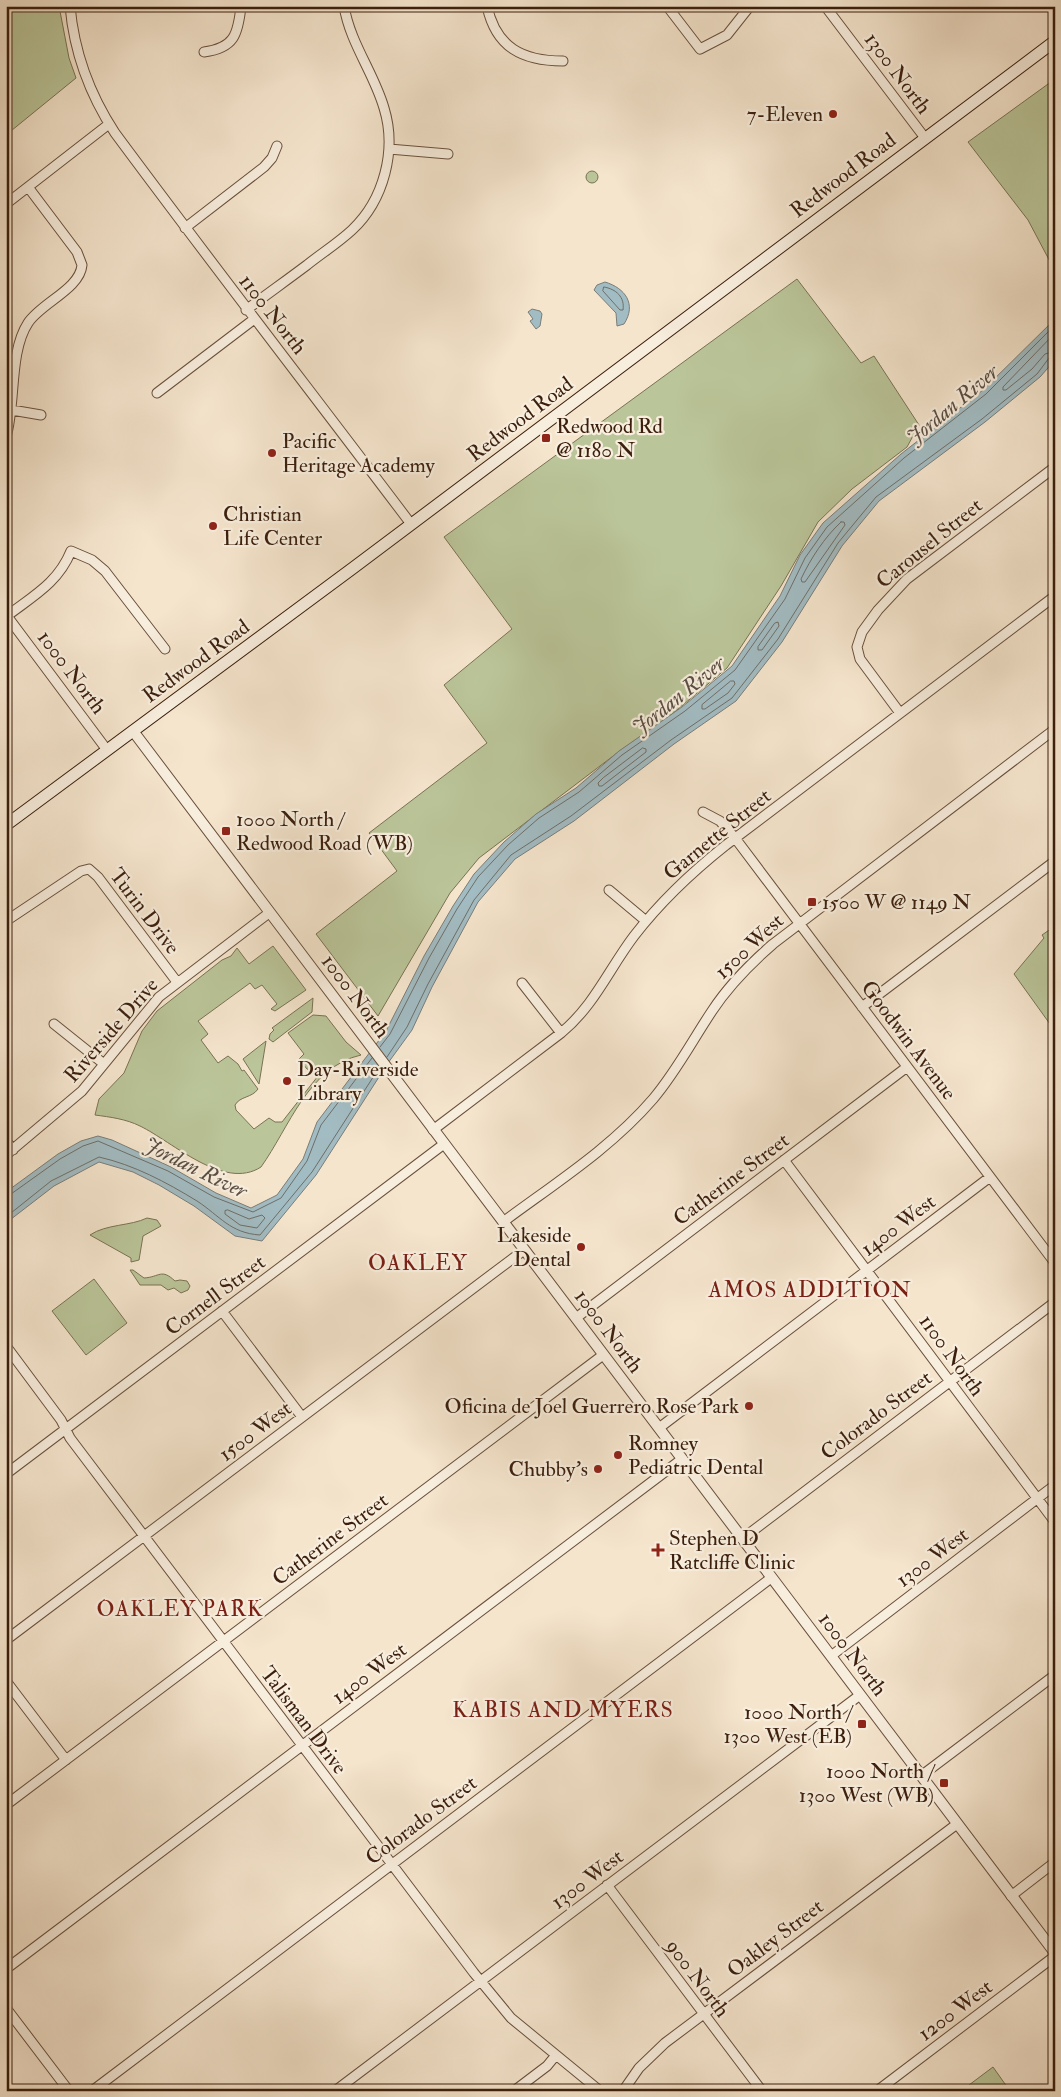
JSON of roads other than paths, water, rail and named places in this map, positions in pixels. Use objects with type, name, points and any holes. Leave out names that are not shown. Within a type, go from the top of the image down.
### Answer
[{"type":"main road","name":"Redwood Road","points":[[6,825],[133,732],[1055,41]]},
{"type":"street","name":"1100 North","points":[[70,6],[82,65],[109,124],[253,320],[283,354],[411,524]]},
{"type":"street","points":[[204,52],[221,48],[234,37],[239,25],[241,6]]},
{"type":"street","points":[[246,310],[341,239],[361,221],[369,210],[386,169],[389,149],[388,122],[385,109],[354,41],[344,6]]},
{"type":"street","points":[[487,6],[492,24],[498,34],[514,51],[535,60],[562,61]]},
{"type":"street","points":[[667,6],[700,49],[727,35],[750,6]]},
{"type":"street","name":"1300 North","points":[[825,6],[924,138]]},
{"type":"street","points":[[6,204],[109,124]]},
{"type":"street","points":[[185,228],[264,167],[272,158],[277,146]]},
{"type":"street","points":[[389,149],[448,154]]},
{"type":"street","points":[[6,437],[8,409],[18,347],[24,330],[41,308],[77,280],[82,265],[77,252],[28,187]]},
{"type":"street","points":[[157,393],[253,320]]},
{"type":"street","points":[[8,409],[41,415]]},
{"type":"street","name":"Carousel Street","points":[[900,714],[860,659],[857,647],[862,632],[878,610],[907,579],[1055,466]]},
{"type":"street","points":[[7,616],[54,580],[65,566],[71,551],[92,560],[106,571],[164,649]]},
{"type":"street","name":"Garnette Street","points":[[433,1130],[561,1033],[588,1007],[623,952],[646,921],[678,886],[735,838],[1055,596]]},
{"type":"street","name":"1000 North","points":[[7,616],[107,750]]},
{"type":"street","name":"1500 West","points":[[503,1222],[604,1146],[639,1114],[677,1068],[724,994],[755,959],[799,923],[1055,729]]},
{"type":"street","name":"1000 North","points":[[133,732],[922,1776],[1055,1955]]},
{"type":"street","name":"Goodwin Avenue","points":[[703,812],[720,821],[735,838],[1055,1263]]},
{"type":"street","points":[[862,1007],[1055,861]]},
{"type":"street","name":"Turin Drive","points":[[6,921],[77,874],[89,869],[98,877],[177,982]]},
{"type":"street","points":[[609,890],[646,921]]},
{"type":"street","name":"Riverside Drive","points":[[10,1153],[77,1096],[153,1002],[269,913]]},
{"type":"street","points":[[522,983],[561,1033]]},
{"type":"street","points":[[54,1024],[104,1064]]},
{"type":"street","name":"Catherine Street","points":[[576,1318],[907,1067]]},
{"type":"street","points":[[6,1141],[10,1153]]},
{"type":"street","name":"Cornell Street","points":[[6,1474],[444,1144]]},
{"type":"street","name":"1100 North","points":[[784,1160],[1055,1522]]},
{"type":"street","name":"1400 West","points":[[659,1428],[990,1177]]},
{"type":"street","name":"1500 West","points":[[6,1640],[524,1250]]},
{"type":"street","name":"Colorado Street","points":[[742,1539],[1055,1302]]},
{"type":"street","points":[[222,1311],[302,1417]]},
{"type":"street","name":"Talisman Drive","points":[[6,1346],[61,1420],[70,1438],[480,1981],[511,2018],[600,2091]]},
{"type":"street","name":"Catherine Street","points":[[6,1805],[603,1355]]},
{"type":"street","name":"1400 West","points":[[6,1969],[682,1459]]},
{"type":"street","name":"1300 West","points":[[830,1656],[1055,1485]]},
{"type":"street","name":"Colorado Street","points":[[92,2091],[771,1578]]},
{"type":"street","points":[[922,1776],[1055,1676]]},
{"type":"street","points":[[6,1681],[66,1760]]},
{"type":"street","name":"1300 West","points":[[335,2091],[860,1695]]},
{"type":"street","name":"Oakley Street","points":[[624,2091],[639,2068],[656,2051],[957,1824]]},
{"type":"street","points":[[1012,1896],[1055,1862]]},
{"type":"street","name":"900 North","points":[[607,1886],[762,2091]]},
{"type":"street","name":"1200 West","points":[[880,2090],[1055,1955]]},
{"type":"street","points":[[6,2008],[69,2091]]},
{"type":"street","points":[[514,2091],[547,2066],[556,2055]]},
{"type":"water","points":[[605,282],[618,288],[627,298],[629,310],[624,324],[617,326],[616,313],[594,290],[597,285]]},
{"type":"water","points":[[532,309],[540,311],[542,314],[540,326],[536,329],[530,321],[533,319],[528,312]]},
{"type":"water","points":[[1055,319],[1055,360],[1040,377],[985,422],[879,501],[842,546],[782,642],[736,701],[674,744],[574,821],[515,859],[478,902],[432,987],[412,1030],[388,1063],[316,1175],[262,1241],[235,1236],[194,1206],[159,1185],[133,1172],[99,1162],[54,1186],[6,1223],[6,1192],[58,1154],[81,1141],[98,1136],[112,1140],[171,1167],[216,1193],[251,1208],[277,1195],[303,1159],[317,1122],[386,1031],[424,956],[474,874],[504,842],[536,814],[576,788],[619,751],[682,707],[732,666],[780,596],[800,555],[823,523],[901,454],[983,390]]},
{"type":"place","name":"7-Eleven","points":[[833,114]]},
{"type":"place","name":"Redwood Rd @ 1180 N","points":[[546,438]]},
{"type":"place","name":"Pacific Heritage Academy","points":[[272,453]]},
{"type":"place","name":"Christian Life Center","points":[[213,526]]},
{"type":"place","name":"1000 North / Redwood Road (WB)","points":[[226,831]]},
{"type":"place","name":"1500 W @ 1149 N","points":[[812,902]]},
{"type":"place","name":"Day-Riverside Library","points":[[287,1081]]},
{"type":"place","name":"Lakeside Dental","points":[[581,1247]]},
{"type":"place","name":"Oficina de Joel Guerrero Rose Park","points":[[749,1406]]},
{"type":"place","name":"Romney Pediatric Dental","points":[[618,1455]]},
{"type":"place","name":"Chubby's","points":[[598,1469]]},
{"type":"place","name":"Stephen D Ratcliffe Clinic","points":[[658,1550]]},
{"type":"place","name":"1000 North / 1300 West (EB)","points":[[862,1724]]},
{"type":"place","name":"1000 North / 1300 West (WB)","points":[[944,1783]]},
{"type":"district","name":"OAKLEY","points":[[418,1262]]},
{"type":"district","name":"AMOS ADDITION","points":[[810,1289]]},
{"type":"district","name":"OAKLEY PARK","points":[[180,1608]]},
{"type":"district","name":"KABIS AND MYERS","points":[[563,1709]]},
{"type":"water label","name":"Jordan River","points":[[952,404]]},
{"type":"water label","name":"Jordan River","points":[[678,695]]},
{"type":"water label","name":"Jordan River","points":[[196,1167]]}]
